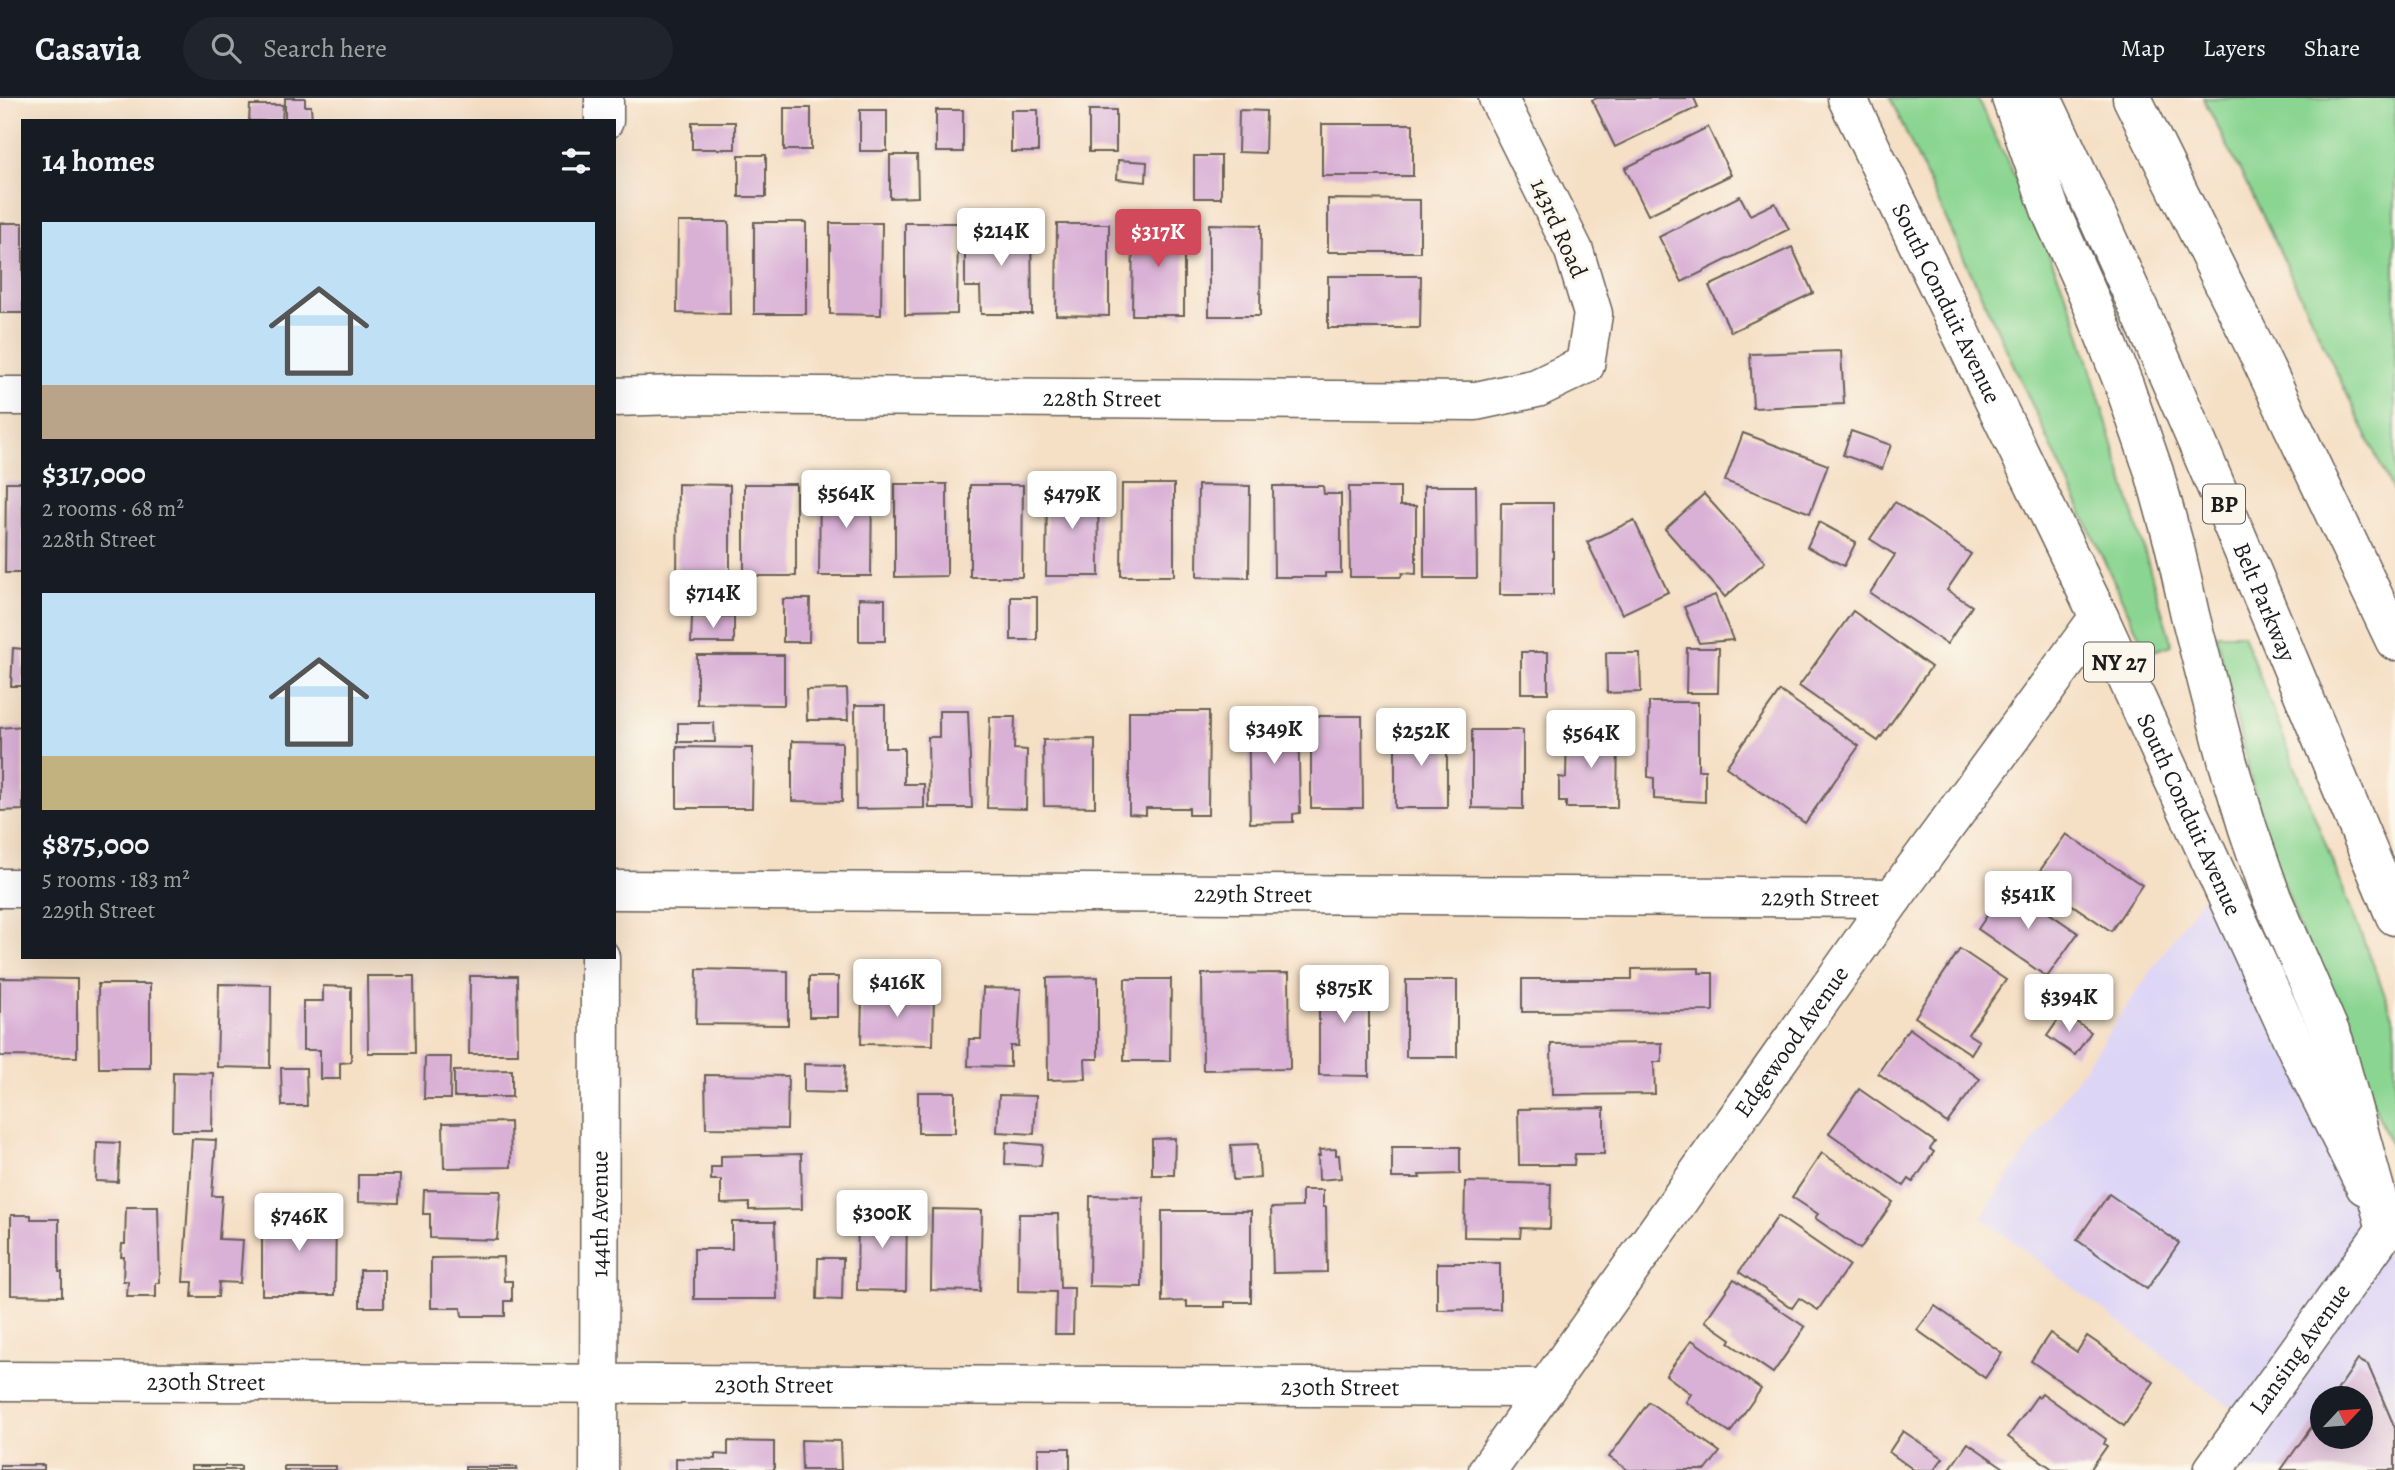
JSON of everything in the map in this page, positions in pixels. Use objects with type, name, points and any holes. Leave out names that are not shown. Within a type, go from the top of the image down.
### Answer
[{"type":"main road","points":[[604,98],[604,119]]},
{"type":"main road","name":"143rd Road","points":[[1497,98],[1574,251],[1593,314],[1585,365]]},
{"type":"main road","name":"South Conduit Avenue","points":[[1847,98],[2099,617],[2299,1054],[2386,1229]]},
{"type":"main road","points":[[2011,98],[2052,212],[2124,385],[2154,472],[2225,751],[2248,829],[2272,898],[2334,1041],[2386,1229]]},
{"type":"main road","name":"Belt Parkway","points":[[2042,98],[2091,201],[2207,463],[2395,916]]},
{"type":"main road","points":[[2132,98],[2261,359],[2395,641]]},
{"type":"main road","name":"228th Street","points":[[616,397],[692,395],[1476,401],[1538,388],[1585,365]]},
{"type":"main road","points":[[0,396],[21,396]]},
{"type":"main road","name":"Edgewood Avenue","points":[[1488,1470],[1893,898],[2099,617]]},
{"type":"main road","points":[[0,888],[21,888]]},
{"type":"main road","name":"229th Street","points":[[616,890],[1893,898]]},
{"type":"main road","name":"144th Avenue","points":[[599,1470],[600,959]]},
{"type":"main road","name":"Lansing Avenue","points":[[2213,1470],[2386,1229]]},
{"type":"main road","name":"230th Street","points":[[0,1381],[1546,1388]]},
{"type":"shaded area","points":[[2207,890],[2395,1272],[2395,1470],[2224,1470],[2255,1426],[1981,1217]]},
{"type":"green space","points":[[1890,98],[1977,98],[2030,209],[2075,316],[2172,645],[2147,653]]},
{"type":"green space","points":[[2203,98],[2395,98],[2395,496],[2264,218]]},
{"type":"green space","points":[[2216,634],[2243,634],[2395,1021],[2395,1154],[2311,960],[2261,821]]},
{"type":"building","points":[[285,98],[305,98],[305,106],[311,106],[312,119],[285,119]]},
{"type":"building","points":[[1694,98],[1698,107],[1615,147],[1592,100]]},
{"type":"building","points":[[250,105],[283,105],[282,119],[249,119]]},
{"type":"building","points":[[784,108],[811,108],[811,150],[784,150]]},
{"type":"building","points":[[860,110],[887,110],[887,151],[860,151]]},
{"type":"building","points":[[936,110],[963,110],[963,152],[936,152]]},
{"type":"building","points":[[1011,110],[1038,110],[1038,152],[1011,152]]},
{"type":"building","points":[[1089,110],[1116,110],[1116,152],[1089,152]]},
{"type":"building","points":[[1239,110],[1266,111],[1265,153],[1238,152]]},
{"type":"building","points":[[692,122],[735,122],[735,149],[692,149]]},
{"type":"building","points":[[1322,124],[1413,124],[1413,176],[1322,176]]},
{"type":"building","points":[[1708,127],[1731,175],[1648,215],[1625,168]]},
{"type":"building","points":[[739,155],[766,155],[766,197],[739,197]]},
{"type":"building","points":[[890,155],[917,155],[918,197],[890,198]]},
{"type":"building","points":[[1194,156],[1221,156],[1221,198],[1194,198]]},
{"type":"building","points":[[1118,160],[1147,162],[1146,182],[1117,179]]},
{"type":"building","points":[[1740,196],[1750,215],[1775,203],[1789,229],[1682,282],[1659,237]]},
{"type":"building","points":[[1328,199],[1420,200],[1420,252],[1328,252]]},
{"type":"building","points":[[678,222],[729,222],[730,314],[677,313]]},
{"type":"building","points":[[754,222],[806,222],[806,314],[754,314]]},
{"type":"building","points":[[0,223],[21,223],[21,313],[0,313]]},
{"type":"building","points":[[830,223],[882,223],[881,315],[830,314]]},
{"type":"building","points":[[905,223],[958,223],[957,314],[905,315]]},
{"type":"building","points":[[1031,223],[1032,314],[981,314],[980,287],[965,287],[965,233],[981,233],[981,224]]},
{"type":"building","points":[[1133,223],[1184,223],[1184,315],[1132,315]]},
{"type":"building","points":[[1057,224],[1109,224],[1109,316],[1056,315]]},
{"type":"building","points":[[1209,224],[1261,225],[1260,316],[1209,316]]},
{"type":"building","points":[[1792,247],[1813,293],[1731,332],[1709,286]]},
{"type":"building","points":[[1328,276],[1421,276],[1420,328],[1328,328]]},
{"type":"building","points":[[1841,351],[1844,404],[1753,408],[1750,354]]},
{"type":"building","points":[[1851,431],[1891,445],[1882,469],[1843,455]]},
{"type":"building","points":[[1743,433],[1828,465],[1810,513],[1725,481]]},
{"type":"building","points":[[6,482],[21,482],[21,573],[5,573]]},
{"type":"building","points":[[678,484],[730,485],[730,576],[677,576]]},
{"type":"building","points":[[744,484],[796,484],[796,576],[744,576]]},
{"type":"building","points":[[820,484],[872,484],[871,576],[819,576]]},
{"type":"building","points":[[895,484],[947,484],[947,576],[895,577]]},
{"type":"building","points":[[1047,484],[1098,485],[1099,576],[1046,576]]},
{"type":"building","points":[[1122,484],[1174,484],[1174,576],[1121,576]]},
{"type":"building","points":[[970,485],[1023,485],[1022,577],[970,577]]},
{"type":"building","points":[[1198,485],[1250,486],[1249,578],[1197,577]]},
{"type":"building","points":[[1273,486],[1323,486],[1324,494],[1341,494],[1341,573],[1325,573],[1325,577],[1274,577]]},
{"type":"building","points":[[1424,486],[1476,486],[1477,578],[1424,578]]},
{"type":"building","points":[[1349,487],[1400,487],[1400,506],[1416,506],[1416,574],[1402,573],[1401,577],[1350,577]]},
{"type":"building","points":[[1704,494],[1765,562],[1725,597],[1665,529]]},
{"type":"building","points":[[1895,502],[1971,554],[1947,590],[1972,606],[1947,644],[1870,593],[1895,555],[1870,539]]},
{"type":"building","points":[[1501,503],[1553,503],[1553,595],[1500,595]]},
{"type":"building","points":[[1634,520],[1668,592],[1622,614],[1587,542]]},
{"type":"building","points":[[1819,522],[1856,542],[1844,566],[1807,547]]},
{"type":"building","points":[[1715,595],[1733,640],[1699,643],[1684,607]]},
{"type":"building","points":[[1011,597],[1037,597],[1037,640],[1011,640]]},
{"type":"building","points":[[859,598],[885,599],[885,641],[859,641]]},
{"type":"building","points":[[783,599],[810,599],[809,642],[783,642]]},
{"type":"building","points":[[1853,611],[1931,667],[1878,741],[1799,686]]},
{"type":"building","points":[[734,616],[734,643],[691,643],[692,617]]},
{"type":"building","points":[[13,648],[21,649],[21,686],[11,686]]},
{"type":"building","points":[[1687,648],[1719,648],[1718,693],[1686,693]]},
{"type":"building","points":[[1521,652],[1548,652],[1548,693],[1521,693]]},
{"type":"building","points":[[1606,653],[1640,653],[1641,692],[1607,693]]},
{"type":"building","points":[[697,655],[784,655],[784,705],[697,704]]},
{"type":"building","points":[[847,689],[848,720],[807,720],[806,690]]},
{"type":"building","points":[[1780,691],[1859,746],[1805,823],[1726,767]]},
{"type":"building","points":[[1649,702],[1698,702],[1698,770],[1705,770],[1705,802],[1654,799],[1654,778],[1648,777]]},
{"type":"building","points":[[855,705],[885,705],[885,748],[904,748],[904,784],[924,784],[924,808],[856,809]]},
{"type":"building","points":[[1298,710],[1300,813],[1293,814],[1293,822],[1250,823],[1248,711]]},
{"type":"building","points":[[939,711],[968,711],[972,808],[929,808],[928,737],[939,737]]},
{"type":"building","points":[[1129,711],[1209,711],[1208,815],[1189,815],[1189,808],[1146,808],[1146,815],[1129,814]]},
{"type":"building","points":[[1311,716],[1362,716],[1363,808],[1311,808]]},
{"type":"building","points":[[990,717],[1015,717],[1014,749],[1027,750],[1026,809],[987,808]]},
{"type":"building","points":[[678,723],[714,723],[715,742],[678,742]]},
{"type":"building","points":[[21,726],[21,810],[0,811],[0,728]]},
{"type":"building","points":[[1395,729],[1447,729],[1447,808],[1395,808]]},
{"type":"building","points":[[1472,730],[1523,730],[1523,809],[1472,808]]},
{"type":"building","points":[[1567,730],[1618,730],[1617,808],[1566,808],[1566,802],[1559,802],[1559,777],[1566,778]]},
{"type":"building","points":[[1095,739],[1095,807],[1044,806],[1043,740]]},
{"type":"building","points":[[792,741],[842,742],[842,802],[792,801]]},
{"type":"building","points":[[677,747],[753,748],[752,808],[677,808]]},
{"type":"building","points":[[2066,834],[2142,885],[2111,931],[2034,879]]},
{"type":"building","points":[[2008,885],[2078,933],[2047,977],[1978,929]]},
{"type":"building","points":[[1960,949],[2006,980],[1968,1034],[1979,1041],[1971,1054],[1915,1017]]},
{"type":"building","points":[[1699,968],[1699,973],[1713,973],[1713,1011],[1522,1012],[1522,979],[1632,979],[1632,969]]},
{"type":"building","points":[[697,969],[788,971],[788,1025],[696,1024]]},
{"type":"building","points":[[1289,973],[1290,1069],[1203,1070],[1202,974]]},
{"type":"building","points":[[1319,974],[1369,975],[1369,1076],[1319,1075]]},
{"type":"building","points":[[367,976],[414,976],[415,1053],[368,1053]]},
{"type":"building","points":[[470,976],[517,976],[518,1054],[469,1054]]},
{"type":"building","points":[[809,977],[838,977],[838,1017],[809,1017]]},
{"type":"building","points":[[1098,977],[1098,1059],[1085,1059],[1086,1079],[1048,1080],[1047,978]]},
{"type":"building","points":[[0,978],[77,979],[77,1057],[0,1056]]},
{"type":"building","points":[[1125,979],[1171,979],[1170,1061],[1124,1061]]},
{"type":"building","points":[[1406,980],[1457,980],[1457,1057],[1406,1057]]},
{"type":"building","points":[[98,984],[150,984],[150,1068],[99,1068]]},
{"type":"building","points":[[219,984],[271,985],[270,1068],[217,1067]]},
{"type":"building","points":[[323,986],[351,987],[351,1062],[340,1063],[340,1079],[320,1079],[320,1050],[303,1050],[303,1001],[323,1001]]},
{"type":"building","points":[[983,988],[1021,989],[1018,1046],[1010,1046],[1010,1067],[968,1066],[969,1039],[981,1039]]},
{"type":"building","points":[[862,993],[934,994],[933,1045],[861,1044]]},
{"type":"building","points":[[2063,1013],[2091,1032],[2075,1055],[2047,1036]]},
{"type":"building","points":[[1909,1028],[1980,1079],[1947,1123],[1878,1073]]},
{"type":"building","points":[[1662,1043],[1662,1062],[1654,1062],[1655,1094],[1552,1095],[1551,1044]]},
{"type":"building","points":[[425,1057],[451,1057],[450,1099],[424,1099]]},
{"type":"building","points":[[804,1064],[845,1065],[844,1093],[804,1092]]},
{"type":"building","points":[[281,1068],[306,1068],[307,1106],[282,1106]]},
{"type":"building","points":[[512,1070],[512,1097],[454,1097],[454,1071]]},
{"type":"building","points":[[173,1072],[213,1073],[212,1131],[172,1131]]},
{"type":"building","points":[[705,1075],[788,1076],[787,1129],[706,1128]]},
{"type":"building","points":[[1859,1089],[1935,1142],[1930,1149],[1934,1152],[1913,1182],[1909,1179],[1904,1186],[1829,1133]]},
{"type":"building","points":[[918,1092],[955,1092],[955,1133],[918,1133]]},
{"type":"building","points":[[999,1095],[1036,1096],[1034,1134],[997,1132]]},
{"type":"building","points":[[1604,1108],[1604,1154],[1575,1154],[1574,1165],[1519,1165],[1518,1109]]},
{"type":"building","points":[[510,1122],[511,1167],[444,1168],[443,1123]]},
{"type":"building","points":[[1175,1138],[1174,1175],[1152,1175],[1152,1139]]},
{"type":"building","points":[[192,1139],[216,1140],[212,1196],[222,1196],[219,1239],[243,1240],[240,1283],[219,1282],[218,1297],[192,1297],[193,1282],[183,1282]]},
{"type":"building","points":[[97,1142],[120,1143],[118,1182],[96,1181]]},
{"type":"building","points":[[1006,1142],[1043,1145],[1041,1166],[1005,1164]]},
{"type":"building","points":[[1258,1144],[1260,1178],[1233,1180],[1231,1145]]},
{"type":"building","points":[[1392,1147],[1460,1147],[1460,1174],[1392,1178]]},
{"type":"building","points":[[1336,1149],[1341,1178],[1319,1180],[1319,1150]]},
{"type":"building","points":[[1822,1153],[1893,1202],[1860,1249],[1815,1218],[1818,1214],[1792,1197]]},
{"type":"building","points":[[801,1154],[802,1209],[749,1210],[749,1203],[721,1204],[721,1180],[711,1180],[711,1167],[721,1167],[721,1156]]},
{"type":"building","points":[[358,1175],[400,1175],[399,1203],[358,1202]]},
{"type":"building","points":[[1465,1182],[1551,1184],[1550,1229],[1521,1228],[1520,1238],[1464,1237]]},
{"type":"building","points":[[424,1190],[501,1191],[497,1240],[430,1238],[430,1214],[423,1214]]},
{"type":"building","points":[[1302,1190],[1323,1190],[1323,1207],[1326,1207],[1327,1272],[1273,1273],[1271,1208],[1302,1207]]},
{"type":"building","points":[[2109,1194],[2179,1243],[2147,1289],[2077,1240]]},
{"type":"building","points":[[1090,1196],[1143,1197],[1142,1287],[1089,1286]]},
{"type":"building","points":[[126,1207],[158,1207],[160,1283],[156,1283],[156,1297],[127,1297],[128,1281],[123,1281],[124,1257],[121,1257],[122,1244],[125,1244]]},
{"type":"building","points":[[858,1208],[907,1209],[906,1291],[857,1290]]},
{"type":"building","points":[[932,1209],[982,1210],[980,1291],[931,1290]]},
{"type":"building","points":[[1162,1211],[1251,1211],[1251,1302],[1225,1302],[1225,1307],[1187,1307],[1187,1301],[1162,1302]]},
{"type":"building","points":[[262,1212],[336,1212],[335,1295],[262,1295]]},
{"type":"building","points":[[1019,1214],[1058,1214],[1060,1288],[1074,1288],[1073,1334],[1055,1334],[1056,1292],[1018,1291]]},
{"type":"building","points":[[11,1215],[31,1215],[31,1219],[59,1219],[62,1296],[11,1295]]},
{"type":"building","points":[[1778,1216],[1849,1265],[1818,1310],[1799,1298],[1792,1308],[1739,1272]]},
{"type":"building","points":[[732,1222],[775,1222],[777,1299],[694,1299],[694,1249],[732,1249]]},
{"type":"building","points":[[503,1257],[504,1281],[512,1281],[512,1301],[505,1301],[505,1316],[462,1316],[461,1308],[431,1308],[431,1258]]},
{"type":"building","points":[[818,1258],[843,1258],[842,1300],[817,1299]]},
{"type":"building","points":[[1437,1263],[1500,1263],[1500,1309],[1437,1310]]},
{"type":"building","points":[[360,1270],[384,1270],[384,1307],[360,1307]]},
{"type":"building","points":[[1734,1279],[1805,1327],[1773,1373],[1729,1343],[1731,1339],[1705,1321]]},
{"type":"building","points":[[1935,1306],[2002,1353],[1985,1378],[1917,1330]]},
{"type":"building","points":[[2050,1333],[2077,1352],[2087,1336],[2154,1382],[2124,1426],[2031,1361]]},
{"type":"building","points":[[1692,1340],[1761,1389],[1730,1433],[1686,1402],[1691,1394],[1666,1375]]},
{"type":"building","points":[[2358,1360],[2368,1365],[2395,1428],[2395,1470],[2281,1470],[2310,1429],[2310,1449],[2373,1449],[2373,1386],[2340,1386]]},
{"type":"building","points":[[2042,1393],[2106,1439],[2104,1444],[2107,1446],[2090,1470],[2054,1470],[2008,1437],[2037,1396]]},
{"type":"building","points":[[1649,1402],[1720,1452],[1706,1470],[1628,1470],[1609,1457]]},
{"type":"building","points":[[1903,1431],[1943,1458],[1934,1470],[1914,1470],[1889,1452]]},
{"type":"building","points":[[801,1440],[840,1441],[841,1470],[802,1470]]},
{"type":"building","points":[[728,1441],[774,1442],[774,1470],[676,1470],[676,1458],[715,1459],[715,1454],[728,1455]]},
{"type":"building","points":[[1968,1443],[2007,1470],[1949,1470]]},
{"type":"building","points":[[1038,1448],[1070,1448],[1070,1470],[1038,1470]]},
{"type":"building","points":[[0,1465],[44,1465],[44,1470],[0,1470]]},
{"type":"building","points":[[191,1466],[241,1466],[241,1470],[191,1470]]},
{"type":"building","points":[[284,1466],[336,1466],[336,1470],[284,1470]]},
{"type":"building","points":[[465,1467],[517,1467],[517,1470],[465,1470]]}]
